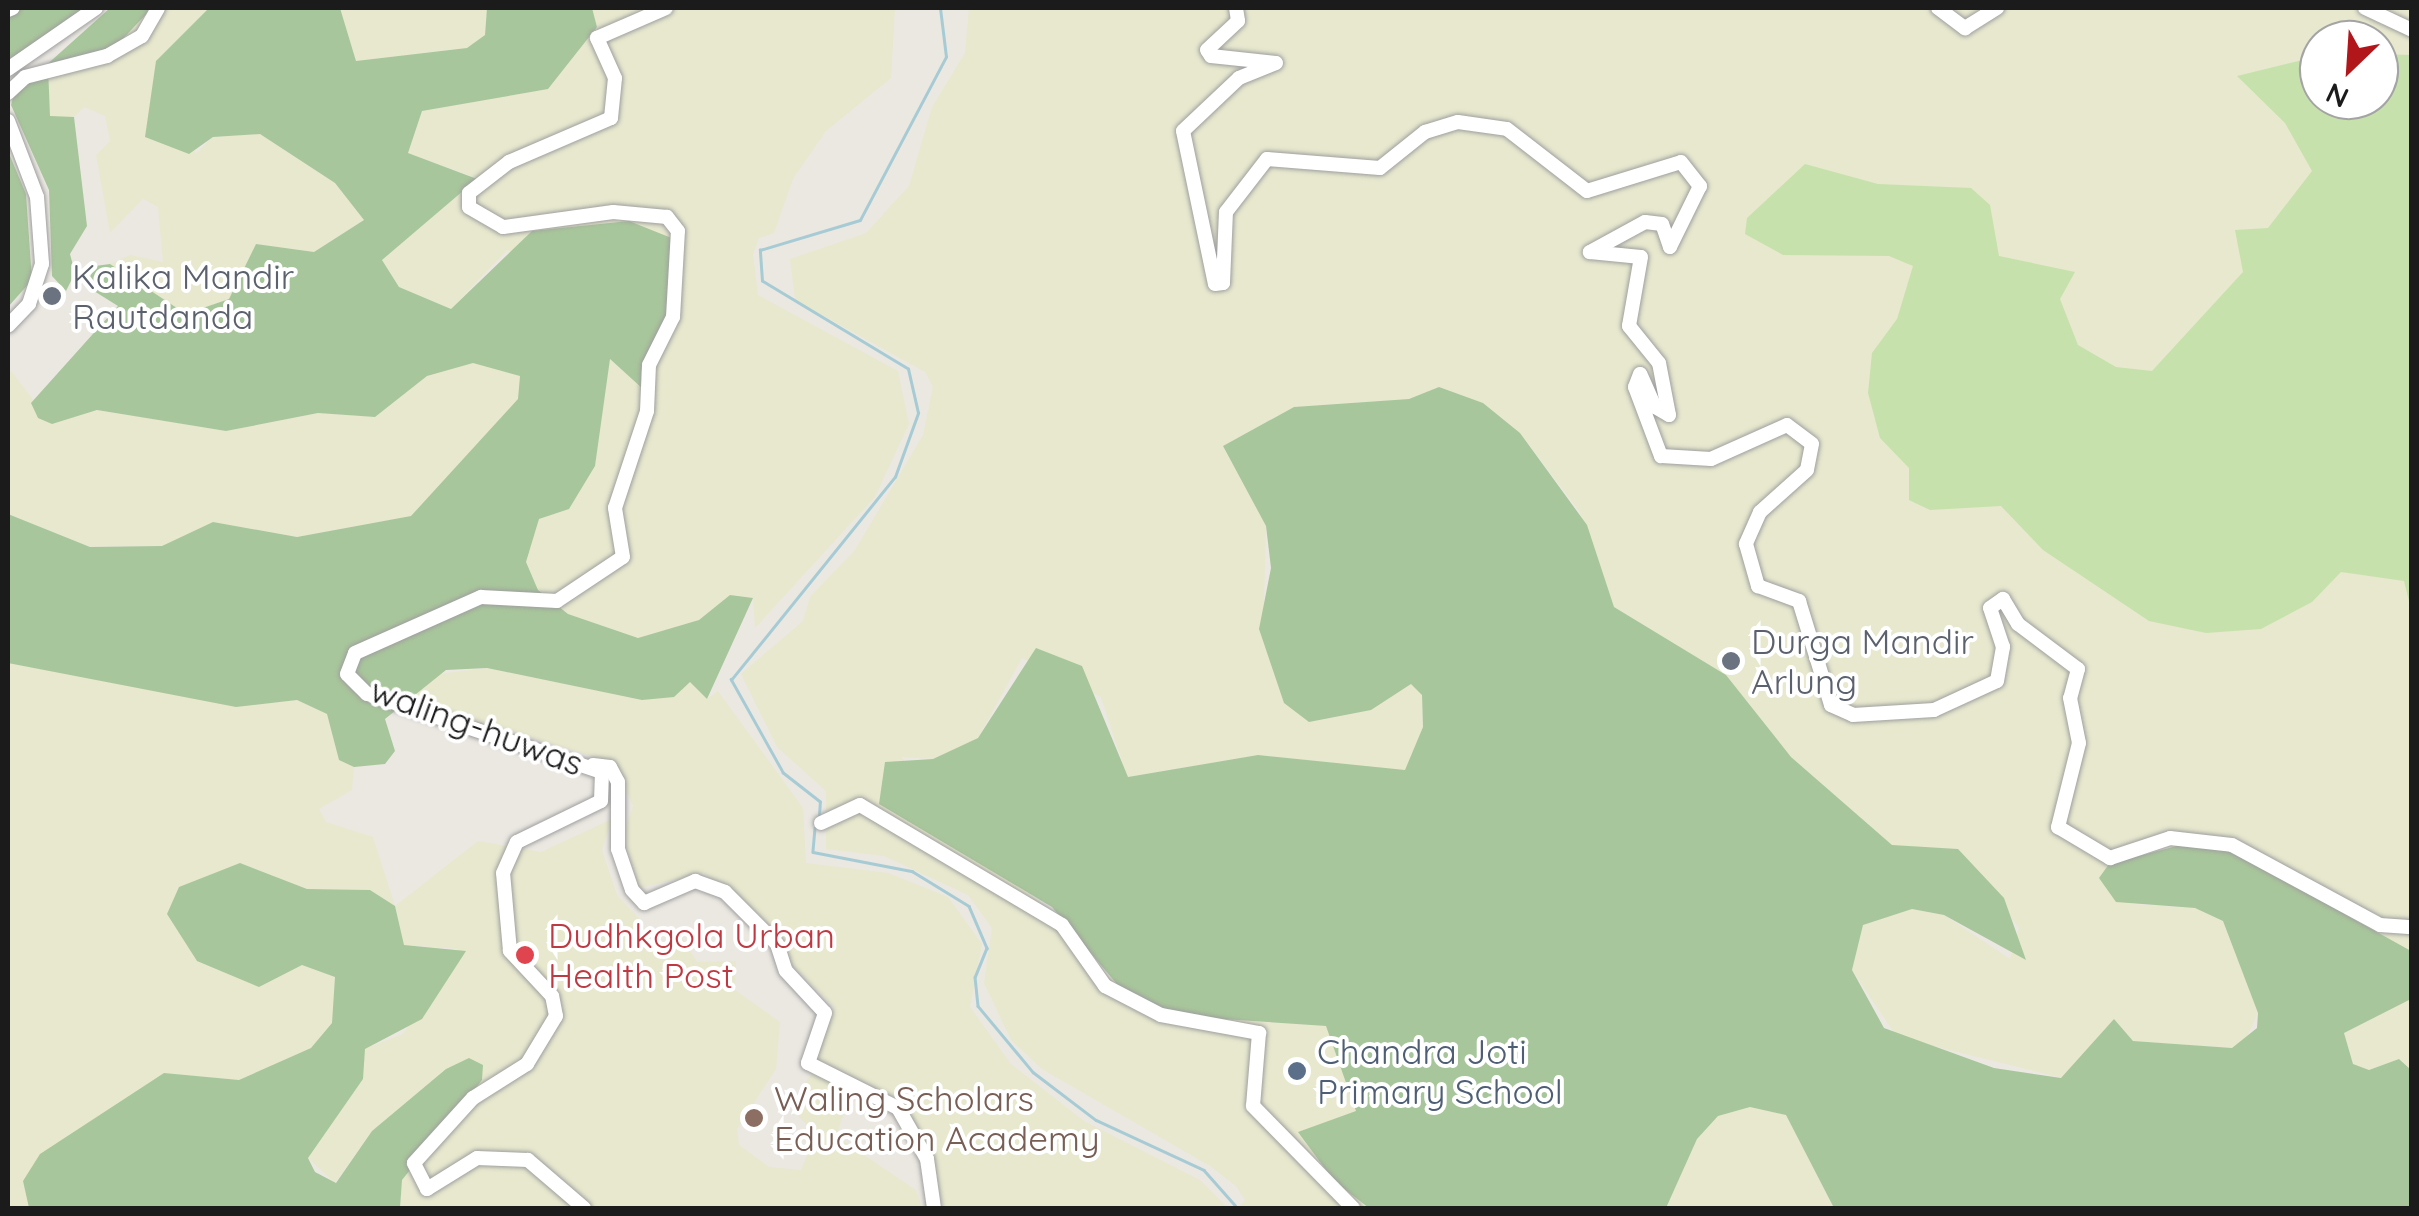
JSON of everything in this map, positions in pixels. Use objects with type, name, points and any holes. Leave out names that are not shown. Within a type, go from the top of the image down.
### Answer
[{"type":"street","points":[[8,69],[96,8]]},
{"type":"street","points":[[8,93],[25,77],[107,56],[142,36],[158,8]]},
{"type":"street","name":"waling-huwas","points":[[584,1208],[528,1160],[477,1158],[427,1189],[414,1163],[474,1098],[527,1064],[556,1016],[552,996],[510,952],[503,873],[517,842],[601,801],[607,786],[592,765],[367,694],[347,674],[356,653],[481,598],[557,601],[623,557],[616,508],[647,411],[650,364],[672,318],[678,231],[667,217],[613,212],[502,227],[469,207],[470,194],[509,162],[611,118],[615,78],[597,38],[666,8]]},
{"type":"street","points":[[1236,8],[1238,21],[1207,50],[1212,56],[1276,63],[1196,109],[1183,130],[1215,284],[1223,283],[1226,212],[1267,159],[1380,168],[1424,132],[1458,122],[1508,129],[1587,191],[1681,162],[1700,186],[1670,246],[1662,224],[1645,222],[1590,252],[1641,257],[1629,326],[1660,363],[1669,415],[1655,407],[1640,374],[1634,387],[1661,456],[1701,461],[1787,426],[1812,444],[1807,470],[1760,512],[1746,544],[1758,586],[1799,601],[1830,705],[1853,714],[1934,710],[1997,681],[2003,647],[1990,608],[2003,599],[2018,624],[2078,669],[2070,698],[2079,743],[2058,827],[2110,858],[2170,838],[2232,845],[2380,926],[2412,927]]},
{"type":"street","points":[[1938,8],[1965,28],[1997,8]]},
{"type":"street","points":[[2365,8],[2412,30]]},
{"type":"street","points":[[8,56],[32,53]]},
{"type":"street","points":[[8,121],[37,198],[42,264],[29,304],[8,326]]},
{"type":"street","points":[[592,765],[610,767],[618,782],[618,849],[632,890],[644,903],[695,881],[726,892],[777,944],[786,971],[825,1014],[808,1063],[898,1108],[927,1159],[934,1208]]},
{"type":"street","points":[[821,822],[860,804],[1062,926],[1104,986],[1161,1015],[1259,1033],[1253,1106],[1353,1208]]},
{"type":"green space","points":[[8,8],[85,8],[8,61]]},
{"type":"green space","points":[[110,8],[152,8],[115,47],[48,67],[50,116],[74,117],[87,226],[70,254],[75,273],[66,291],[52,276],[49,190],[11,105],[14,94]]},
{"type":"green space","points":[[152,8],[209,8],[156,61],[196,154],[212,137],[260,134],[335,183],[364,220],[314,252],[256,244],[229,299],[197,310],[180,310],[110,264],[130,255],[163,262],[158,207],[143,199],[110,233],[96,155],[110,141],[105,116],[84,107],[74,117],[50,117],[46,103],[48,67],[94,57]]},
{"type":"green space","points":[[209,8],[340,8],[356,61],[467,48],[485,35],[487,8],[592,8],[597,27],[548,89],[422,111],[408,153],[477,179],[382,260],[399,287],[451,309],[532,231],[629,221],[674,239],[667,321],[641,372],[643,389],[610,359],[595,466],[569,509],[539,519],[526,562],[538,590],[568,614],[638,638],[699,620],[730,595],[753,598],[707,699],[690,682],[674,697],[642,700],[487,668],[446,670],[385,719],[395,751],[385,764],[354,767],[339,760],[327,714],[297,700],[236,707],[8,663],[8,514],[90,547],[162,546],[213,522],[297,537],[411,516],[518,399],[520,376],[473,363],[427,376],[375,417],[318,413],[226,431],[97,410],[52,424],[38,418],[31,403],[118,306],[86,286],[95,266],[110,264],[180,310],[197,310],[229,299],[256,244],[314,252],[364,220],[335,183],[260,134],[213,137],[189,154],[145,137],[156,61]]},
{"type":"green space","points":[[340,8],[487,8],[485,35],[467,48],[356,61]]},
{"type":"green space","points":[[592,8],[895,8],[891,78],[826,131],[793,179],[774,233],[759,238],[753,254],[758,295],[898,371],[909,424],[875,497],[755,628],[753,598],[730,595],[699,620],[638,638],[568,614],[538,589],[526,562],[539,519],[569,509],[595,466],[609,359],[642,387],[667,321],[507,250],[451,309],[399,287],[382,260],[476,178],[408,153],[422,111],[548,89],[597,27]]},
{"type":"green space","points":[[969,8],[2411,8],[2411,951],[2171,846],[2140,856],[2132,904],[2195,908],[2223,921],[2258,1013],[2246,1039],[2232,1048],[2133,1041],[2114,1019],[2062,1078],[1897,1037],[1852,970],[1863,925],[1912,909],[1944,915],[2010,959],[2019,928],[1958,849],[1893,846],[1791,757],[1726,675],[1614,607],[1579,511],[1520,433],[1483,403],[1439,387],[1409,399],[1294,407],[1223,446],[1266,526],[1263,643],[1309,722],[1371,710],[1411,683],[1422,695],[1423,727],[1405,771],[1258,755],[1127,777],[1101,697],[1022,658],[978,738],[933,759],[901,757],[1121,989],[1178,1016],[1326,1026],[1336,1038],[1356,1111],[1328,1123],[1369,1208],[1238,1208],[1245,1200],[1236,1186],[1210,1166],[1042,1069],[1011,1040],[984,983],[992,928],[968,895],[884,856],[826,849],[826,791],[777,747],[741,674],[803,621],[810,597],[855,550],[923,435],[933,387],[925,372],[795,300],[790,259],[866,233],[909,186],[932,107],[965,53]]},
{"type":"green space","points":[[2399,55],[2411,55],[2411,609],[2404,581],[2341,572],[2312,602],[2261,629],[2206,633],[2149,621],[2043,550],[2001,506],[1930,510],[1909,500],[1909,468],[1880,438],[1868,393],[1872,353],[1897,319],[1913,266],[1889,256],[1783,255],[1745,234],[1747,218],[1805,164],[1878,184],[1971,188],[1990,205],[1999,256],[2075,272],[2060,299],[2078,345],[2116,367],[2152,371],[2243,272],[2235,230],[2268,228],[2312,171],[2285,123],[2237,76],[2299,61],[2299,120],[2399,120]]},
{"type":"green space","points":[[8,151],[26,194],[32,280],[8,307]]},
{"type":"green space","points":[[474,362],[520,376],[519,399],[411,516],[297,537],[213,522],[162,546],[90,547],[8,514],[8,367],[52,424],[97,410],[226,431],[318,413],[375,417],[427,376]]},
{"type":"green space","points":[[1439,387],[1483,403],[1520,433],[1587,525],[1614,607],[1726,675],[1791,757],[1892,845],[1958,849],[2004,898],[2026,960],[1944,915],[1912,909],[1863,925],[1852,970],[1884,1028],[1994,1068],[2061,1078],[2114,1019],[2133,1041],[2232,1048],[2257,1028],[2258,1013],[2223,921],[2195,908],[2116,902],[2099,878],[2109,864],[2188,843],[2235,853],[2411,951],[2411,999],[2344,1033],[2353,1064],[2369,1070],[2399,1059],[2411,1070],[2411,1208],[1834,1208],[1786,1115],[1750,1107],[1718,1116],[1697,1139],[1666,1208],[1369,1208],[1334,1181],[1298,1132],[1356,1111],[1326,1026],[1178,1016],[1121,989],[1052,907],[879,804],[885,762],[933,759],[978,738],[1036,648],[1082,666],[1128,777],[1258,755],[1405,770],[1423,727],[1422,695],[1411,684],[1371,710],[1309,722],[1284,703],[1259,629],[1271,568],[1266,526],[1223,446],[1294,407],[1409,399]]},
{"type":"green space","points":[[32,662],[236,707],[297,700],[327,714],[339,760],[354,767],[352,790],[319,809],[326,822],[373,837],[395,906],[370,890],[307,889],[240,863],[302,965],[336,977],[332,1023],[311,1048],[239,1080],[164,1073],[23,1181],[29,1208],[8,1208],[8,663]]},
{"type":"green space","points":[[487,668],[642,700],[691,682],[707,699],[718,691],[803,808],[806,863],[888,873],[948,897],[982,944],[970,1007],[1011,1064],[1084,1121],[1200,1180],[1228,1208],[944,1208],[929,1151],[895,1098],[818,1066],[814,1052],[834,1007],[790,963],[773,927],[703,873],[639,888],[623,835],[633,806],[614,763],[405,699],[430,675]]},
{"type":"green space","points":[[612,819],[602,850],[617,895],[644,924],[646,952],[670,952],[681,936],[697,962],[736,961],[735,990],[780,1022],[776,1069],[737,1129],[739,1145],[769,1167],[801,1170],[816,1134],[798,1116],[799,1092],[813,1072],[853,1088],[836,1136],[916,1190],[922,1208],[400,1208],[402,1180],[481,1080],[446,1069],[372,1131],[335,1183],[308,1158],[363,1079],[364,1049],[403,1034],[458,949],[403,945],[395,906],[478,841],[541,852]]},
{"type":"green space","points":[[240,863],[307,889],[370,890],[395,906],[404,945],[466,951],[422,1019],[365,1049],[363,1079],[308,1158],[315,1172],[336,1183],[372,1131],[446,1069],[469,1058],[483,1065],[482,1080],[402,1180],[400,1208],[29,1208],[23,1181],[40,1154],[164,1073],[239,1080],[311,1048],[332,1023],[335,977],[302,965],[259,987],[197,961],[167,914],[179,887]]},
{"type":"green space","points":[[2411,999],[2411,1071],[2399,1059],[2369,1070],[2353,1064],[2344,1033]]},
{"type":"green space","points":[[1750,1107],[1786,1115],[1834,1208],[1666,1208],[1697,1139],[1718,1116]]},
{"type":"waterway","points":[[819,815],[820,802],[783,773],[731,680],[895,477],[918,413],[908,369],[762,281],[760,250],[860,220],[946,57],[940,8]]},
{"type":"waterway","points":[[815,828],[813,852],[912,871],[969,906],[987,948],[975,977],[978,1006],[1033,1072],[1096,1120],[1204,1170],[1235,1205]]},
{"type":"place","name":"Kalika Mandir Rautdanda","points":[[52,296]]},
{"type":"place","name":"Durga Mandir Arlung","points":[[1731,661]]},
{"type":"place","name":"Dudhkgola Urban Health Post","points":[[525,955]]},
{"type":"place","name":"Chandra Joti Primary School","points":[[1297,1071]]},
{"type":"place","name":"Waling Scholars Education Academy","points":[[754,1118]]}]
